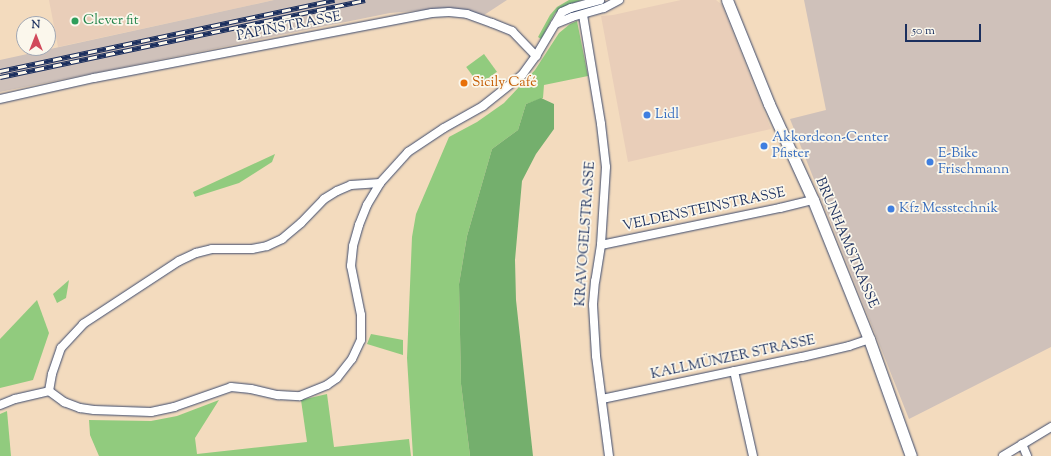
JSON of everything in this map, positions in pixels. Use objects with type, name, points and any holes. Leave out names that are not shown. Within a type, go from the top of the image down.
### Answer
[{"type":"street","points":[[0,405],[15,399],[49,391],[64,402],[80,408],[100,411],[151,412],[174,408],[231,387],[251,389],[278,395],[300,396],[327,385],[337,378],[352,360],[361,340],[361,315],[351,266],[353,246],[358,224],[380,183],[408,152],[444,128],[483,106],[522,75],[536,56],[562,12],[600,0]]},
{"type":"street","points":[[555,24],[604,8],[614,0]]},
{"type":"street","name":"BRUNHAMSTRASSE","points":[[727,0],[769,104],[813,200],[869,339],[911,456]]},
{"type":"street","name":"PAPINSTRASSE","points":[[0,99],[94,78],[449,12],[467,14],[512,31],[536,56]]},
{"type":"street","name":"KRAVOGELSTRASSE","points":[[583,15],[601,124],[606,167],[601,245],[593,305],[596,356],[609,456]]},
{"type":"street","points":[[49,391],[52,374],[61,348],[82,324],[179,261],[196,253],[212,249],[252,249],[267,246],[282,239],[301,224],[324,199],[337,191],[351,185],[380,183]]},
{"type":"street","name":"VELDENSTEINSTRASSE","points":[[601,245],[813,200]]},
{"type":"street","name":"KALLMÜNZER STRASSE","points":[[602,399],[842,347],[869,339]]},
{"type":"street","points":[[734,371],[753,456]]},
{"type":"street","points":[[1003,456],[1051,427]]},
{"type":"street","points":[[1022,444],[1026,456]]},
{"type":"shaded area","points":[[49,0],[274,0],[58,47],[56,37],[56,16],[52,16]]},
{"type":"shaded area","points":[[274,0],[507,0],[484,15],[449,8],[390,13],[0,92],[0,60],[18,56],[56,56],[56,48]]},
{"type":"shaded area","points":[[681,0],[716,0],[722,5],[771,129],[628,162],[601,16],[613,15]]},
{"type":"shaded area","points":[[804,0],[1051,0],[1051,347],[909,419],[790,119],[826,110]]},
{"type":"green space","points":[[569,0],[582,0],[567,5],[555,13],[541,39],[538,37],[550,15],[557,7]]},
{"type":"green space","points":[[577,21],[588,76],[544,85],[543,98],[526,104],[518,130],[492,149],[467,236],[459,284],[461,384],[470,456],[413,456],[407,358],[412,237],[416,214],[449,137],[477,122],[504,103],[535,70],[559,33],[570,24]]},
{"type":"green space","points":[[484,54],[497,72],[479,85],[466,67]]},
{"type":"green space","points":[[541,98],[554,104],[554,129],[536,154],[522,181],[515,260],[516,300],[533,456],[470,456],[461,384],[459,284],[467,236],[492,149],[518,130],[526,104]]},
{"type":"green space","points":[[275,154],[272,162],[239,183],[195,197],[193,192]]},
{"type":"green space","points":[[69,280],[66,298],[57,303],[53,294]]},
{"type":"green space","points":[[37,300],[49,333],[33,380],[0,388],[0,339]]},
{"type":"green space","points":[[371,334],[403,340],[403,355],[367,344]]},
{"type":"green space","points":[[327,394],[334,447],[409,439],[411,456],[99,456],[90,435],[89,420],[151,421],[177,416],[219,400],[195,438],[197,454],[307,442],[301,400]]},
{"type":"green space","points":[[7,411],[11,456],[0,456],[0,414]]},
{"type":"railway","points":[[0,71],[335,0]]},
{"type":"railway","points":[[0,77],[365,0]]},
{"type":"place","name":"Clever fit","points":[[75,21]]},
{"type":"place","name":"Sicily Café","points":[[464,83]]},
{"type":"place","name":"Lidl","points":[[647,115]]},
{"type":"place","name":"Akkordeon-Center Pfister","points":[[764,146]]},
{"type":"place","name":"E-Bike Frischmann","points":[[930,162]]},
{"type":"place","name":"Kfz Messtechnik","points":[[891,209]]}]
